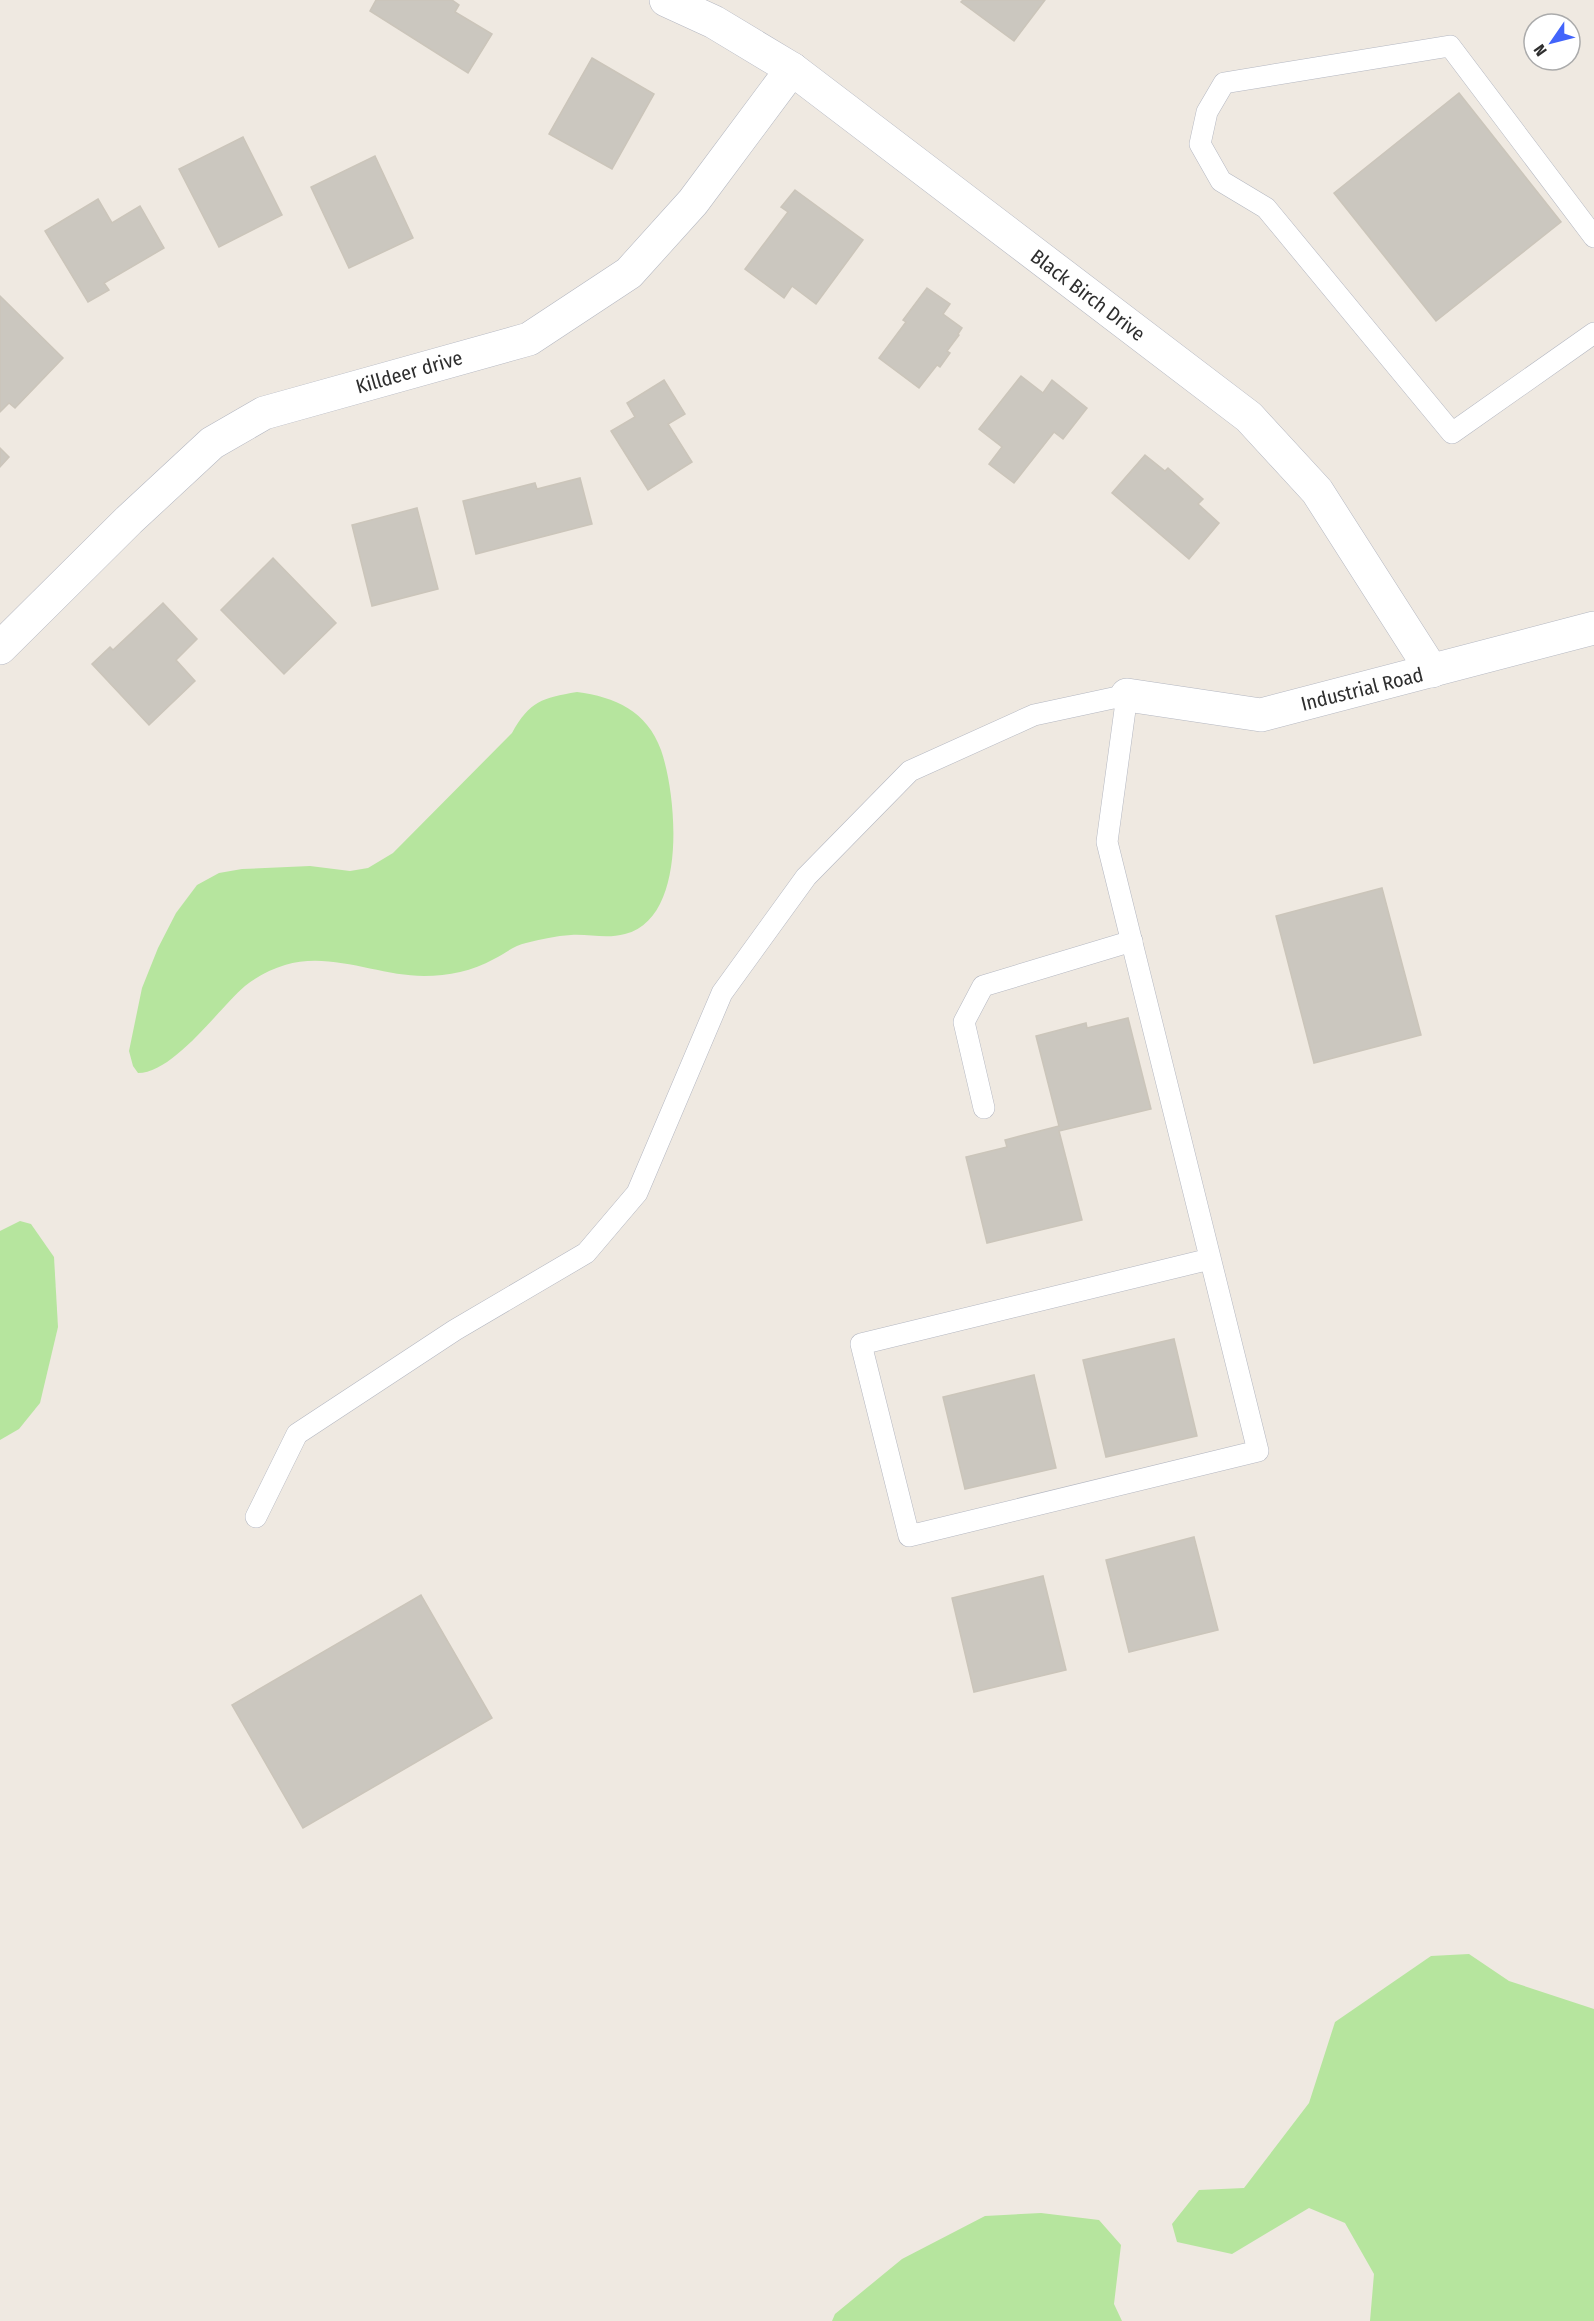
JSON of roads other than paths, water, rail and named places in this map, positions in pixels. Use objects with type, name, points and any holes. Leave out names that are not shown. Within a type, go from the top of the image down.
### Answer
[{"type":"street","name":"Black Birch Drive","points":[[666,0],[714,22],[792,69],[1249,417],[1317,491],[1432,671]]},
{"type":"street","name":"Killdeer drive","points":[[0,648],[129,520],[212,443],[264,413],[529,339],[629,273],[693,202],[792,69]]},
{"type":"street","name":"Industrial Road","points":[[1127,694],[1261,715],[1594,628]]},
{"type":"lane","points":[[1594,237],[1450,46],[1224,83],[1207,112],[1200,144],[1221,181],[1266,208],[1452,433],[1594,333]]},
{"type":"lane","points":[[256,1517],[297,1434],[455,1330],[586,1252],[637,1193],[722,993],[806,877],[910,771],[1034,715],[1127,694],[1107,842],[1258,1451],[909,1536],[861,1344],[1210,1259]]},
{"type":"lane","points":[[984,1108],[964,1022],[983,986],[1132,941]]}]
